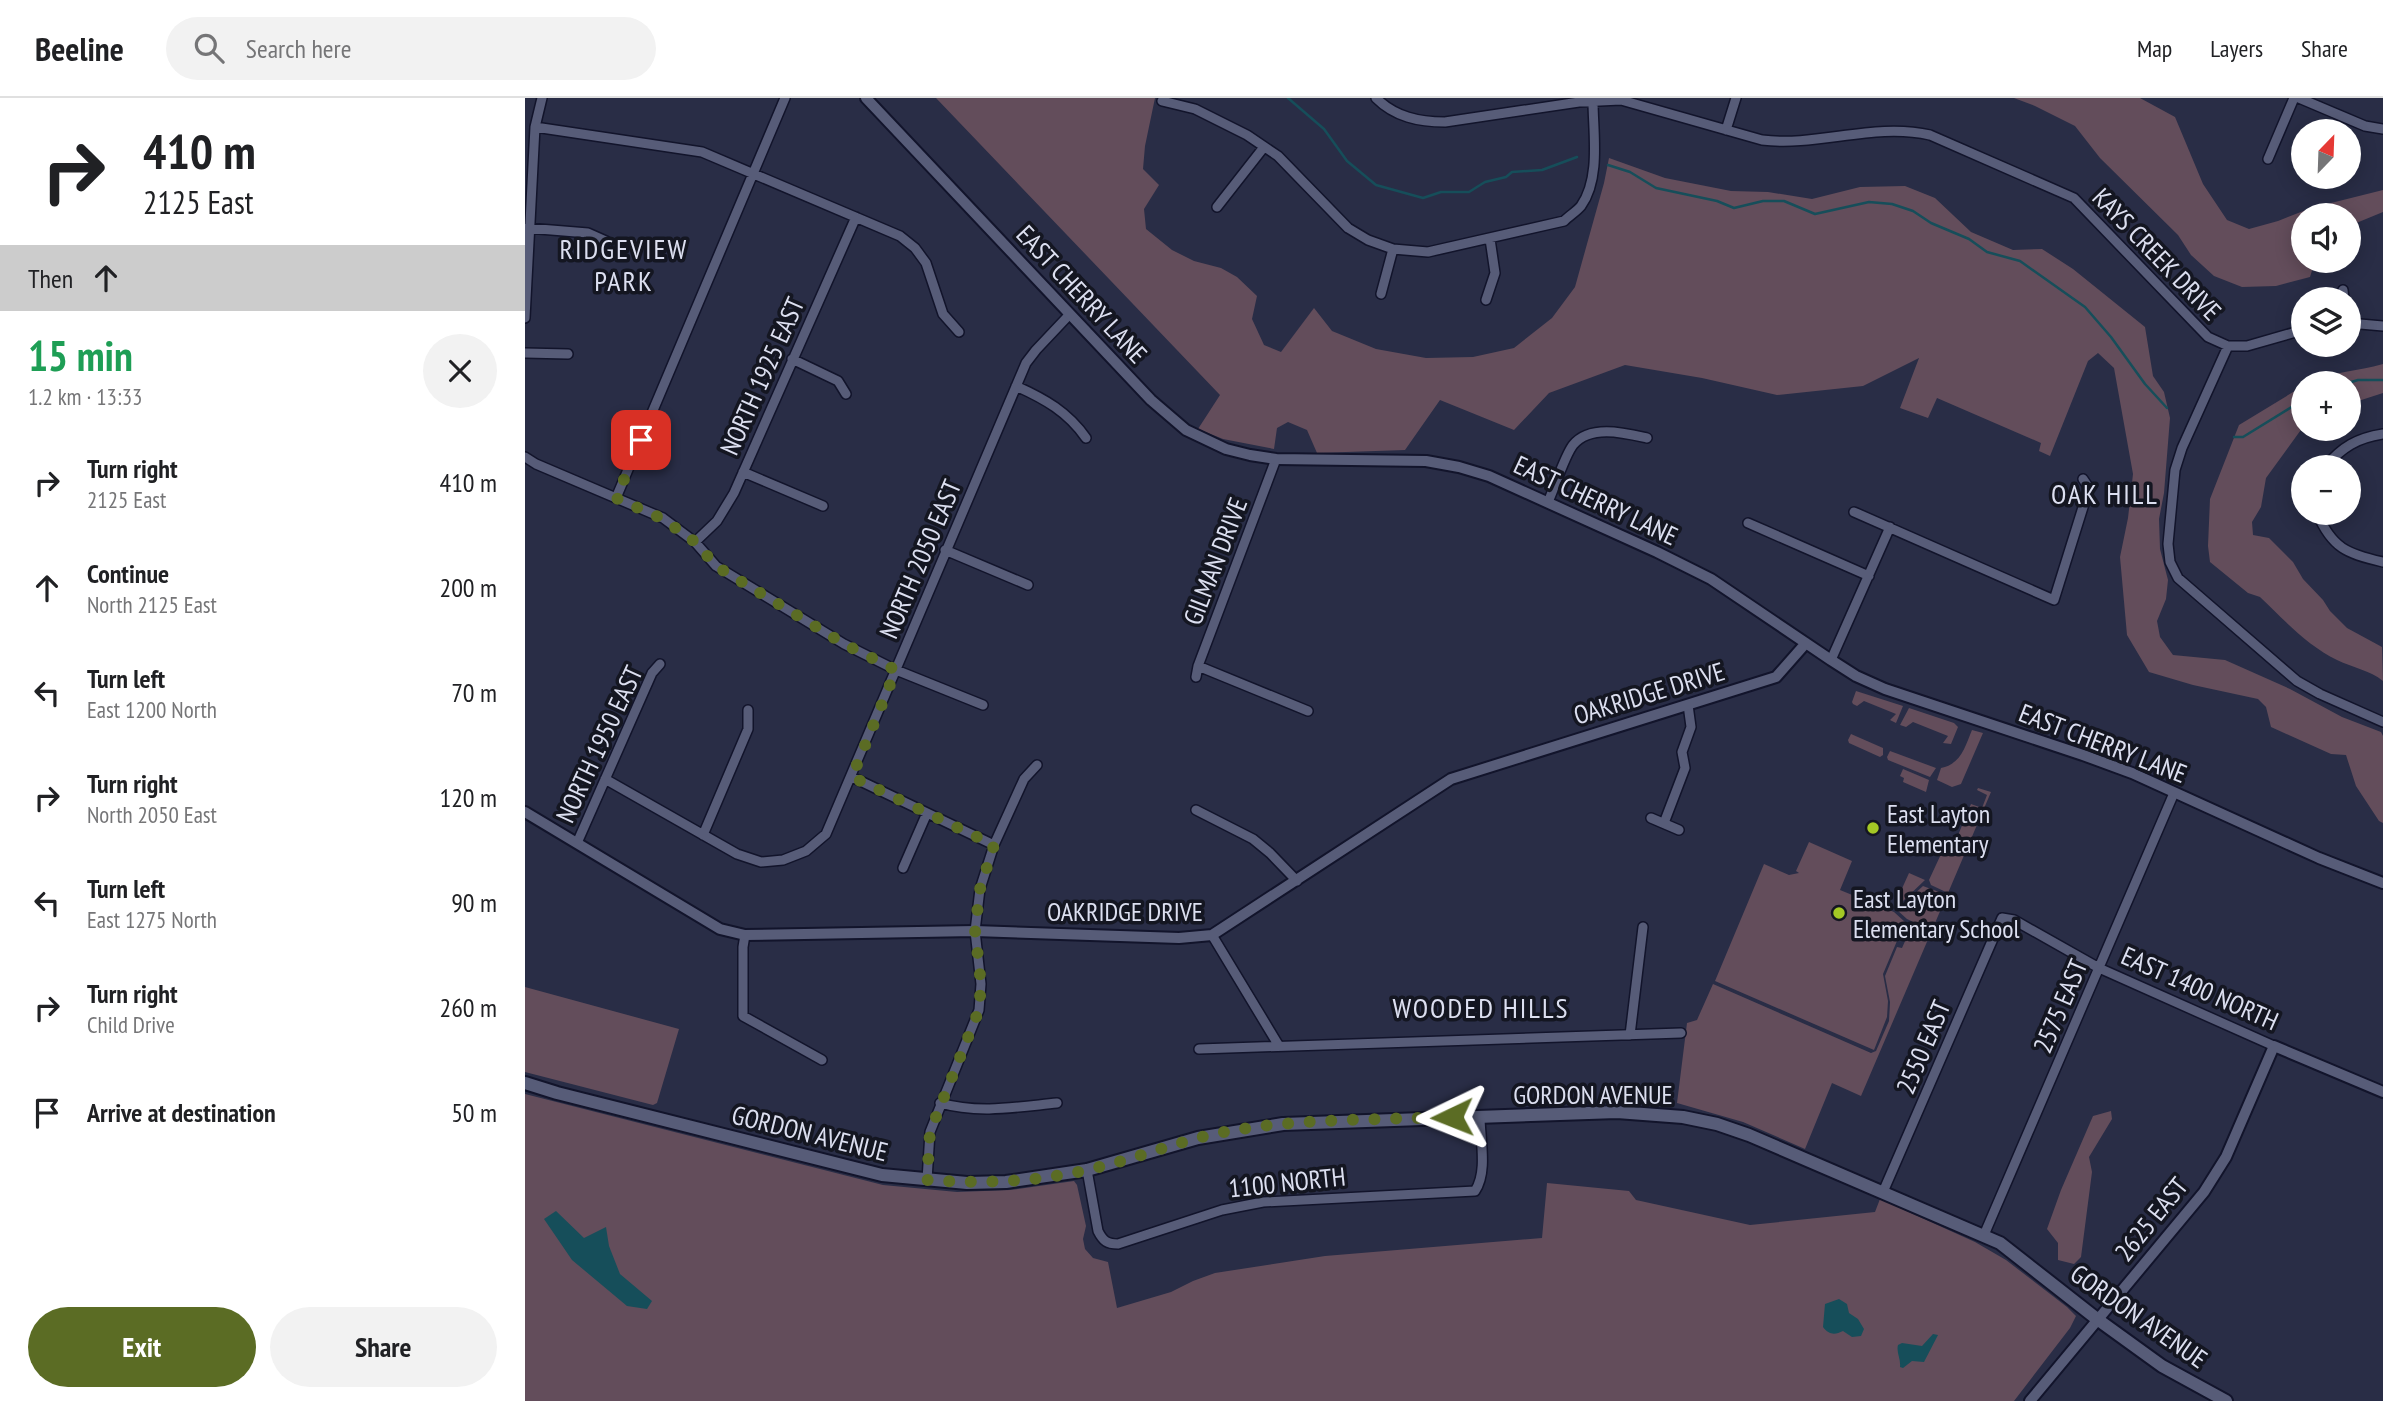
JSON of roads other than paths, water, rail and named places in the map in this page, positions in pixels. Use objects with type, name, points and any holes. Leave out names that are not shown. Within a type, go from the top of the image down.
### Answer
[{"type":"main road","name":"GORDON AVENUE","points":[[525,1083],[860,1170],[967,1183],[1006,1182],[1087,1170],[1198,1138],[1255,1127],[1312,1122],[1617,1112],[1683,1116],[1749,1135],[1984,1235],[2015,1253],[2161,1366],[2226,1401]]},
{"type":"street","points":[[525,318],[535,127],[542,98]]},
{"type":"street","points":[[616,498],[785,98]]},
{"type":"street","name":"EAST CHERRY LANE","points":[[866,98],[1151,400],[1186,430],[1226,449],[1276,460],[1426,461],[1489,476],[1711,579],[1856,676],[1885,689],[2083,755],[2383,883]]},
{"type":"street","name":"KAYS CREEK DRIVE","points":[[1376,98],[1385,107],[1402,116],[1435,122],[1593,100],[1621,100],[1762,140],[1780,142],[1892,130],[1930,135],[2074,198],[2208,337],[2228,346],[2247,346],[2291,333]]},
{"type":"street","points":[[1726,130],[1737,98]]},
{"type":"street","points":[[2268,159],[2296,98],[2365,126],[2383,129]]},
{"type":"street","points":[[1162,101],[1195,108],[1247,135],[1278,156],[1348,228],[1368,240],[1393,249],[1428,252],[1564,221],[1581,206],[1589,189],[1593,170],[1593,100]]},
{"type":"street","points":[[535,127],[702,152],[900,236],[915,248],[926,262],[943,314],[959,332]]},
{"type":"street","points":[[1217,207],[1264,147]]},
{"type":"street","name":"NORTH 1925 EAST","points":[[695,542],[717,521],[734,493],[856,217]]},
{"type":"street","points":[[528,228],[588,233],[606,241]]},
{"type":"street","points":[[1486,299],[1495,273],[1490,239]]},
{"type":"street","points":[[1381,294],[1393,249]]},
{"type":"street","name":"NORTH 2050 EAST","points":[[605,779],[737,854],[761,862],[783,860],[806,850],[826,834],[1026,363],[1070,314]]},
{"type":"street","points":[[2361,324],[2383,326]]},
{"type":"street","points":[[2228,346],[2182,448],[2175,470],[2168,544],[2170,562],[2178,578],[2297,681],[2383,722]]},
{"type":"street","points":[[525,353],[568,354]]},
{"type":"street","points":[[792,359],[838,381],[846,394]]},
{"type":"street","points":[[1016,386],[1043,398],[1060,410],[1075,422],[1086,438]]},
{"type":"street","points":[[1548,502],[1573,445],[1590,434],[1616,432],[1647,438]]},
{"type":"street","points":[[2335,455],[2353,441],[2383,434]]},
{"type":"street","points":[[525,457],[663,519],[695,542],[716,566],[844,644],[896,670],[983,705]]},
{"type":"street","name":"GILMAN DRIVE","points":[[1196,677],[1276,460]]},
{"type":"street","points":[[743,472],[823,506]]},
{"type":"street","points":[[1854,512],[2055,600],[2089,488],[2083,479]]},
{"type":"street","points":[[1748,523],[1869,576]]},
{"type":"street","points":[[2322,525],[2337,545],[2353,555],[2383,562]]},
{"type":"street","points":[[1831,660],[1890,527]]},
{"type":"street","points":[[945,550],[1028,586]]},
{"type":"street","name":"OAKRIDGE DRIVE","points":[[525,812],[720,929],[745,935],[975,930],[1179,939],[1212,935],[1451,779],[1776,677],[1806,643]]},
{"type":"street","name":"NORTH 1950 EAST","points":[[577,843],[652,673],[660,664]]},
{"type":"street","points":[[1198,666],[1308,711]]},
{"type":"street","points":[[1664,824],[1685,768],[1682,752],[1691,727],[1688,705]]},
{"type":"street","points":[[703,835],[748,729],[748,710]]},
{"type":"street","points":[[927,1180],[930,1132],[979,1010],[981,984],[975,930],[980,889],[994,845],[1024,779],[1037,765]]},
{"type":"street","points":[[852,777],[994,845]]},
{"type":"street","name":"2575 EAST","points":[[1984,1235],[2175,793]]},
{"type":"street","points":[[1196,810],[1253,839],[1297,881]]},
{"type":"street","points":[[903,868],[927,813]]},
{"type":"street","points":[[1651,818],[1679,830]]},
{"type":"street","name":"EAST 1400 NORTH","points":[[2002,919],[2014,920],[2099,968],[2383,1093]]},
{"type":"street","name":"2550 EAST","points":[[1883,1192],[2002,919]]},
{"type":"street","points":[[1630,1035],[1643,927]]},
{"type":"street","points":[[745,935],[743,1016],[822,1060]]},
{"type":"street","points":[[1212,935],[1279,1046]]},
{"type":"street","points":[[1199,1049],[1681,1032]]},
{"type":"street","name":"2625 EAST","points":[[2029,1401],[2204,1192],[2226,1157],[2274,1046]]},
{"type":"street","points":[[940,1103],[963,1109],[986,1110],[1057,1103]]},
{"type":"street","name":"1100 NORTH","points":[[1087,1170],[1098,1231],[1102,1240],[1109,1244],[1118,1244],[1222,1209],[1263,1202],[1475,1191],[1482,1174],[1480,1116]]},
{"type":"waterway","points":[[1288,98],[1324,129],[1347,161],[1376,185],[1423,198],[1441,192],[1469,192],[1485,182],[1506,177],[1512,172],[1542,170],[1577,157]]},
{"type":"waterway","points":[[1608,165],[1630,172],[1656,188],[1717,201],[1734,208],[1763,201],[1784,201],[1815,214],[1869,202],[1892,204],[1913,211],[1931,223],[1969,239],[1987,252],[2020,261],[2085,307],[2167,408]]},
{"type":"waterway","points":[[2361,380],[2383,380]]},
{"type":"waterway","points":[[2234,437],[2243,437],[2291,407]]},
{"type":"place","name":"East Layton Elementary","points":[[1873,828]]},
{"type":"place","name":"East Layton Elementary School","points":[[1839,913]]},
{"type":"district","name":"RIDGEVIEW PARK","points":[[624,264]]},
{"type":"district","name":"OAK HILL","points":[[2105,493]]},
{"type":"district","name":"WOODED HILLS","points":[[1481,1007]]}]
